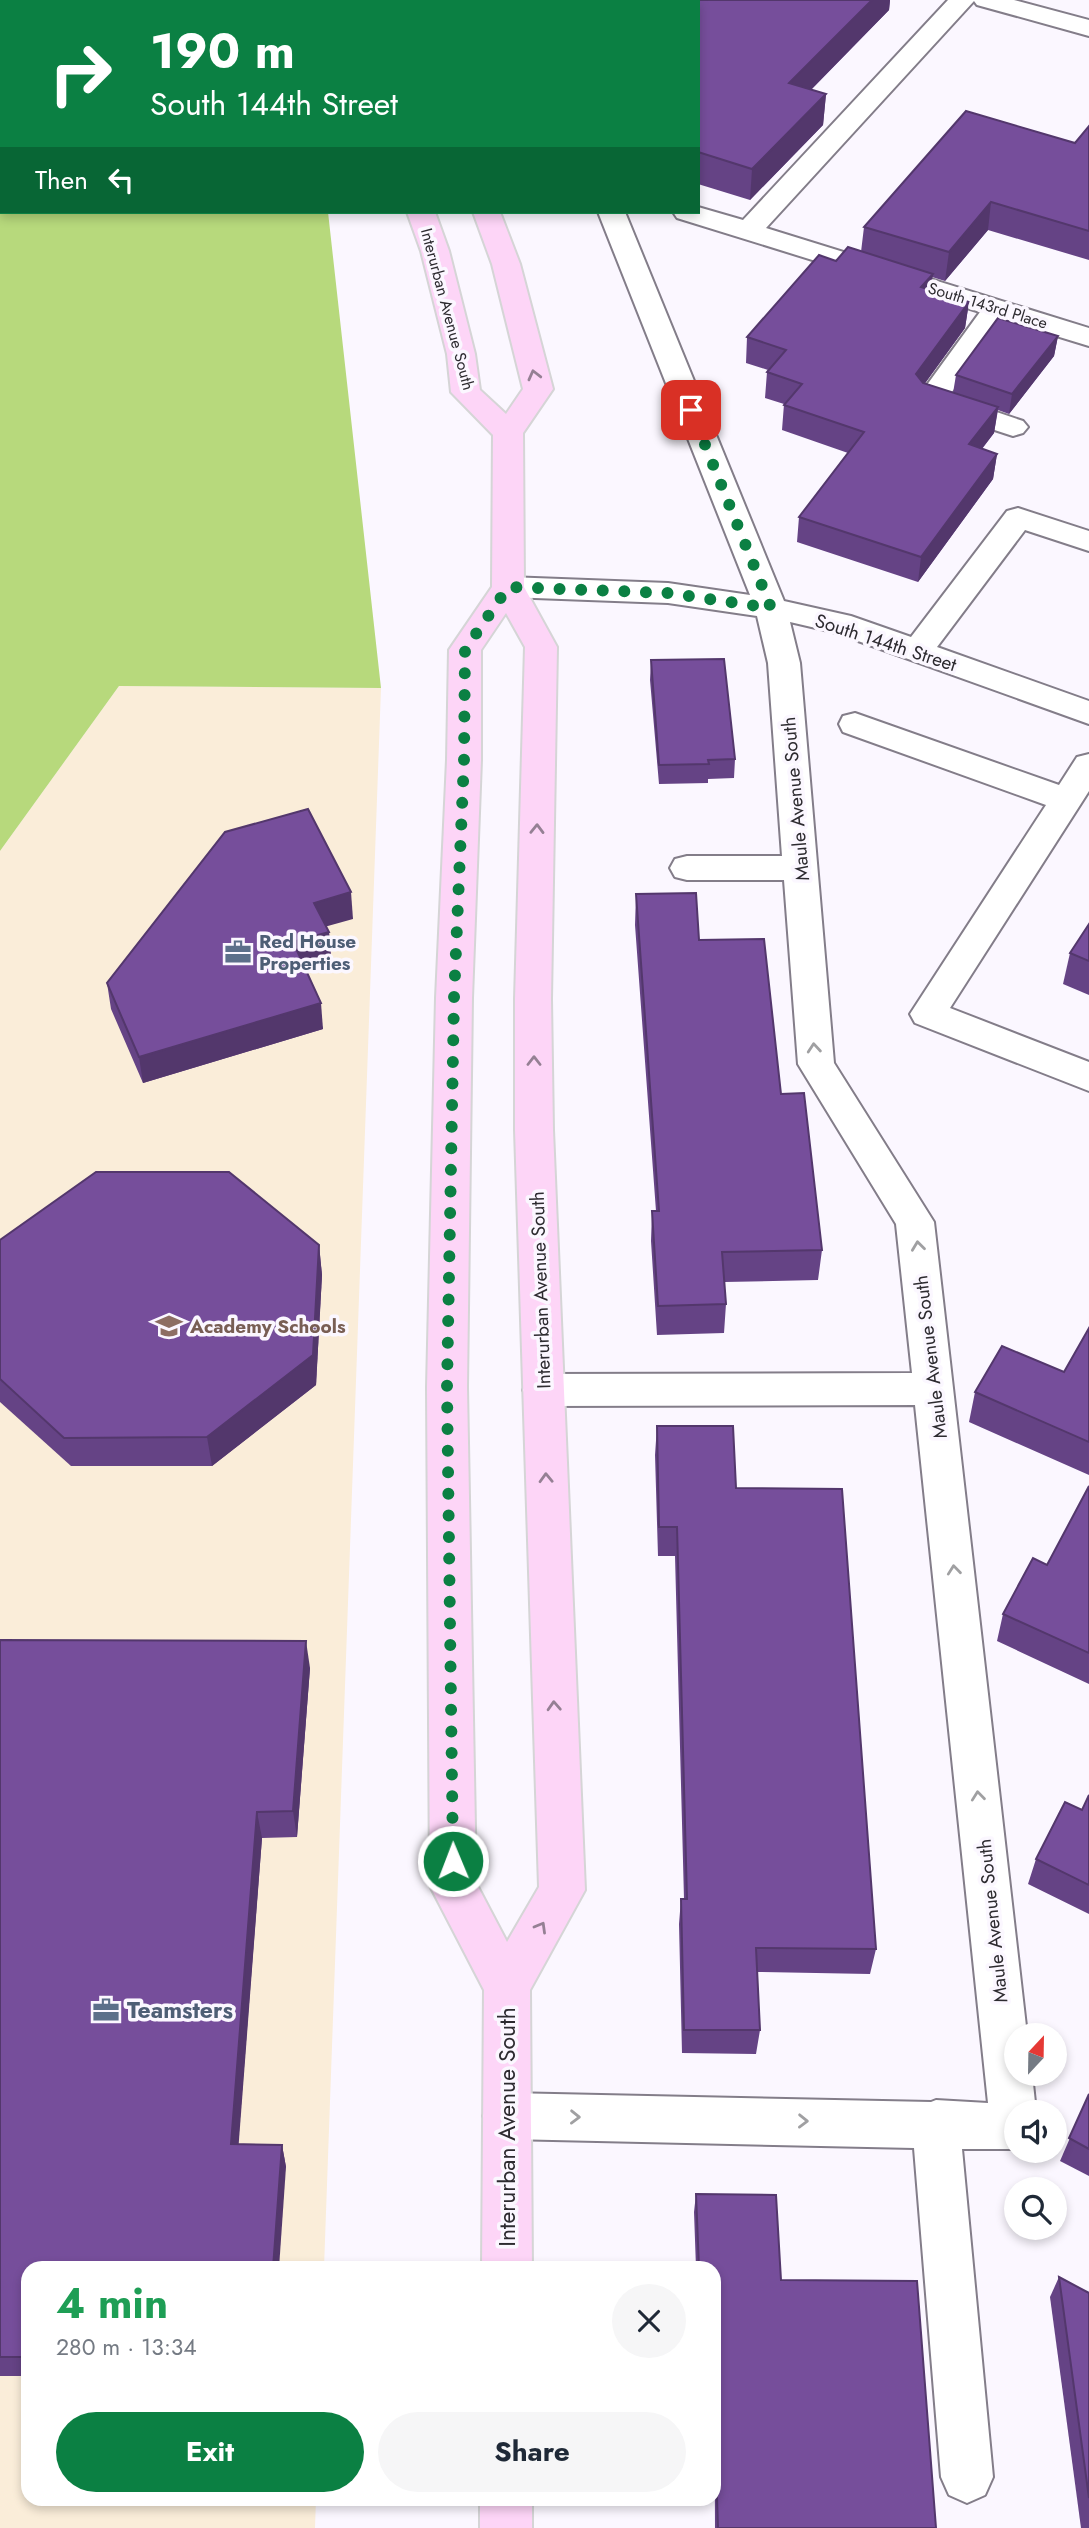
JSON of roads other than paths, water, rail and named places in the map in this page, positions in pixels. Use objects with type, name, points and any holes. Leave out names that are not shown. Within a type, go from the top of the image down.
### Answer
[{"type":"main road","name":"Interurban Avenue South","points":[[422,214],[461,354],[466,392],[508,433],[508,587],[541,647],[533,1012],[534,1130],[562,1889],[507,1987]]},
{"type":"main road","points":[[488,214],[506,264],[538,389],[508,433]]},
{"type":"main road","name":"Interurban Avenue South","points":[[507,2261],[507,1987],[453,1886],[447,1387],[454,985],[464,760],[465,650],[508,587]]},
{"type":"main road","points":[[506,2506],[506,2528]]},
{"type":"street","points":[[748,231],[962,0]]},
{"type":"street","points":[[986,0],[1089,27]]},
{"type":"street","name":"Maule Avenue South","points":[[612,214],[771,608],[784,663],[816,1064],[915,1222],[1014,2127],[936,2123]]},
{"type":"street","name":"South 143rd Place","points":[[693,214],[1089,337]]},
{"type":"street","points":[[998,308],[931,400],[1013,427]]},
{"type":"street","points":[[917,651],[1018,518],[1089,541]]},
{"type":"street","name":"South 144th Street","points":[[508,587],[668,593],[771,608],[840,623],[1089,713]]},
{"type":"street","points":[[855,724],[1080,784],[928,1014],[1089,1077]]},
{"type":"street","points":[[687,868],[800,868]]},
{"type":"street","points":[[543,1390],[934,1390]]},
{"type":"street","points":[[507,2116],[936,2123],[967,2477]]},
{"type":"place","name":"Red House Properties","points":[[238,952]]},
{"type":"place","name":"Academy Schools","points":[[169,1326]]},
{"type":"place","name":"Teamsters","points":[[106,2010]]}]
